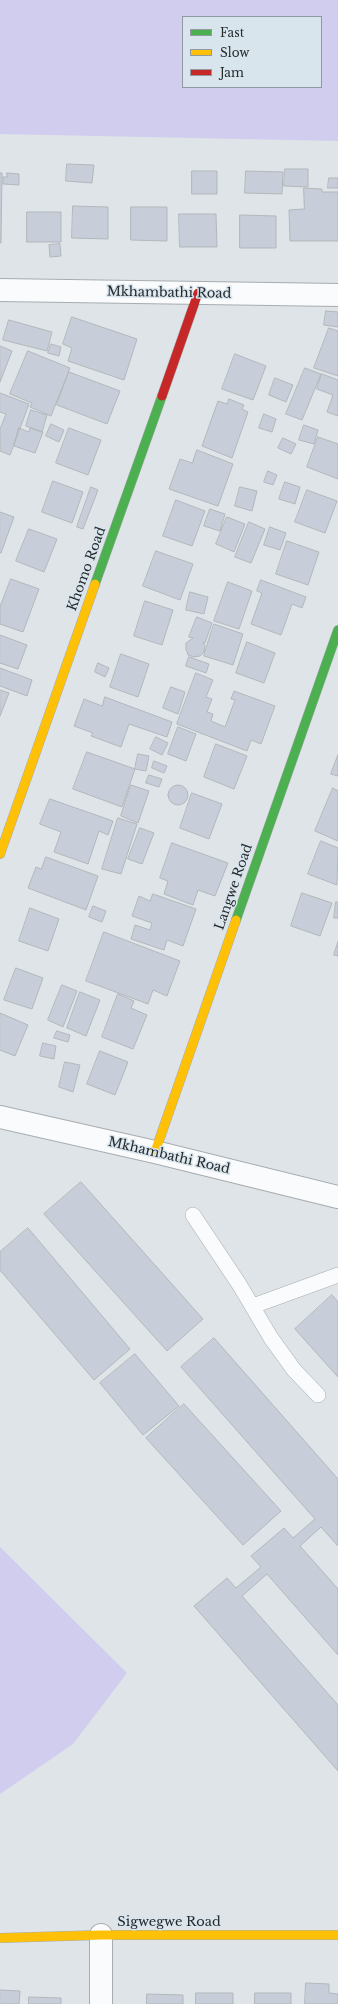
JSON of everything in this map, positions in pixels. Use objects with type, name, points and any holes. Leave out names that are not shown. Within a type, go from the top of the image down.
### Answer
[{"type":"street","name":"Mkhambathi Road","points":[[0,290],[338,295]]},
{"type":"street","name":"Khomo Road","points":[[0,854],[198,293]]},
{"type":"street","name":"Langwe Road","points":[[155,1152],[338,630]]},
{"type":"street","name":"Mkhambathi Road","points":[[0,1117],[155,1152],[338,1197]]},
{"type":"street","name":"Sigwegwe Road","points":[[0,1938],[101,1935],[338,1935]]},
{"type":"street","points":[[101,1935],[101,2004]]},
{"type":"lane","points":[[193,1215],[253,1306],[281,1353],[318,1395]]},
{"type":"lane","points":[[253,1306],[338,1275]]},
{"type":"shaded area","points":[[0,0],[338,0],[338,141],[0,134]]},
{"type":"shaded area","points":[[0,1547],[127,1673],[73,1744],[0,1794]]},
{"type":"building","points":[[67,164],[94,165],[92,183],[66,181]]},
{"type":"building","points":[[285,169],[308,169],[308,187],[284,186]]},
{"type":"building","points":[[192,171],[217,171],[217,194],[192,194]]},
{"type":"building","points":[[246,171],[283,172],[282,194],[245,193]]},
{"type":"building","points":[[0,173],[2,173],[1,243],[0,243]]},
{"type":"building","points":[[7,173],[19,174],[19,185],[3,184],[3,177],[7,177]]},
{"type":"building","points":[[329,178],[338,178],[338,188],[328,188]]},
{"type":"building","points":[[304,188],[322,189],[322,192],[338,192],[338,241],[290,241],[289,210],[304,209]]},
{"type":"building","points":[[73,206],[108,207],[108,239],[72,238]]},
{"type":"building","points":[[131,207],[167,207],[167,241],[131,240]]},
{"type":"building","points":[[27,212],[61,212],[61,242],[27,242]]},
{"type":"building","points":[[179,214],[216,214],[217,247],[180,247]]},
{"type":"building","points":[[240,215],[276,216],[276,248],[240,248]]},
{"type":"building","points":[[60,244],[61,256],[50,257],[49,245]]},
{"type":"building","points":[[326,311],[338,312],[338,327],[324,325]]},
{"type":"building","points":[[72,317],[137,339],[124,380],[68,361],[72,348],[63,344]]},
{"type":"building","points":[[9,320],[52,332],[47,351],[3,340]]},
{"type":"building","points":[[329,328],[338,331],[338,376],[314,368]]},
{"type":"building","points":[[51,344],[61,347],[59,356],[48,353]]},
{"type":"building","points":[[0,346],[12,351],[0,382]]},
{"type":"building","points":[[28,351],[70,368],[51,416],[30,407],[32,403],[10,394]]},
{"type":"building","points":[[235,354],[266,366],[253,400],[222,389]]},
{"type":"building","points":[[305,368],[321,374],[302,420],[286,414]]},
{"type":"building","points":[[69,372],[120,391],[107,424],[57,405]]},
{"type":"building","points":[[322,374],[338,380],[338,416],[327,412],[333,395],[317,389]]},
{"type":"building","points":[[275,378],[293,385],[286,402],[269,395]]},
{"type":"building","points":[[0,393],[29,404],[10,455],[0,451],[0,429],[6,414],[0,412]]},
{"type":"building","points":[[229,399],[244,405],[242,409],[248,412],[232,458],[202,446],[218,401],[227,404]]},
{"type":"building","points":[[31,410],[47,415],[42,432],[26,426]]},
{"type":"building","points":[[264,414],[276,419],[272,432],[259,428]]},
{"type":"building","points":[[51,424],[64,430],[59,442],[46,436]]},
{"type":"building","points":[[304,425],[318,430],[314,444],[299,440]]},
{"type":"building","points":[[19,428],[29,432],[30,428],[43,432],[35,453],[14,446]]},
{"type":"building","points":[[69,428],[101,440],[88,475],[56,463]]},
{"type":"building","points":[[318,437],[338,444],[338,479],[307,467]]},
{"type":"building","points":[[283,438],[296,444],[291,454],[278,448]]},
{"type":"building","points":[[197,450],[233,464],[218,506],[169,489],[180,459],[192,463]]},
{"type":"building","points":[[268,471],[277,475],[273,485],[264,482]]},
{"type":"building","points":[[53,481],[83,492],[72,523],[42,512]]},
{"type":"building","points":[[285,482],[300,487],[295,504],[279,499]]},
{"type":"building","points":[[91,487],[98,490],[83,529],[77,527]]},
{"type":"building","points":[[240,487],[257,491],[252,511],[235,506]]},
{"type":"building","points":[[307,490],[337,501],[325,533],[295,522]]},
{"type":"building","points":[[176,500],[205,511],[192,546],[163,536]]},
{"type":"building","points":[[210,509],[225,514],[220,531],[204,526]]},
{"type":"building","points":[[0,512],[14,517],[1,553],[0,553]]},
{"type":"building","points":[[227,517],[245,524],[234,552],[216,544]]},
{"type":"building","points":[[249,522],[265,529],[251,563],[235,557]]},
{"type":"building","points":[[270,527],[286,533],[280,550],[264,545]]},
{"type":"building","points":[[29,529],[57,539],[44,572],[16,561]]},
{"type":"building","points":[[287,541],[319,552],[308,585],[276,574]]},
{"type":"building","points":[[156,551],[193,564],[180,600],[143,586]]},
{"type":"building","points":[[11,579],[39,589],[23,632],[0,624],[0,607]]},
{"type":"building","points":[[261,580],[306,597],[302,608],[292,604],[281,635],[251,624],[262,593],[257,591]]},
{"type":"building","points":[[228,582],[252,591],[239,629],[214,621]]},
{"type":"building","points":[[190,592],[208,597],[204,614],[186,610]]},
{"type":"building","points":[[145,601],[173,610],[162,645],[134,636]]},
{"type":"building","points":[[197,617],[212,623],[205,643],[203,642],[205,646],[204,652],[200,656],[194,657],[188,655],[186,643],[193,638],[189,637]]},
{"type":"building","points":[[214,624],[243,634],[233,665],[204,656]]},
{"type":"building","points":[[0,635],[27,645],[18,669],[0,663]]},
{"type":"building","points":[[247,642],[275,653],[264,683],[236,673]]},
{"type":"building","points":[[121,654],[149,664],[138,697],[110,687]]},
{"type":"building","points":[[189,657],[209,664],[206,673],[186,666]]},
{"type":"building","points":[[98,663],[109,668],[105,677],[95,672]]},
{"type":"building","points":[[0,668],[32,680],[27,696],[0,686]]},
{"type":"building","points":[[196,673],[213,680],[206,697],[212,699],[207,712],[213,714],[211,721],[225,727],[235,700],[231,699],[234,691],[275,706],[261,744],[251,740],[247,751],[177,724]]},
{"type":"building","points":[[171,687],[185,692],[178,714],[163,708]]},
{"type":"building","points":[[0,690],[9,693],[0,716]]},
{"type":"building","points":[[105,697],[172,722],[167,737],[129,724],[121,747],[91,736],[93,733],[74,726],[84,699],[102,706]]},
{"type":"building","points":[[178,727],[196,734],[186,761],[168,754]]},
{"type":"building","points":[[156,737],[168,743],[162,755],[150,749]]},
{"type":"building","points":[[216,744],[247,756],[234,789],[204,777]]},
{"type":"building","points":[[87,752],[135,769],[122,807],[73,789]]},
{"type":"building","points":[[138,754],[149,756],[146,771],[135,769]]},
{"type":"building","points":[[338,755],[338,776],[331,774]]},
{"type":"building","points":[[154,761],[167,766],[164,773],[152,768]]},
{"type":"building","points":[[149,775],[162,779],[159,787],[146,783]]},
{"type":"building","points":[[131,785],[149,791],[138,823],[121,816]]},
{"type":"building","points":[[178,785],[185,788],[188,795],[185,802],[178,805],[171,802],[168,795],[171,788]]},
{"type":"building","points":[[333,788],[338,791],[338,841],[315,831]]},
{"type":"building","points":[[192,793],[222,804],[209,839],[180,828]]},
{"type":"building","points":[[50,799],[113,821],[108,835],[99,831],[88,864],[54,852],[61,832],[40,824]]},
{"type":"building","points":[[118,818],[137,824],[121,874],[102,869]]},
{"type":"building","points":[[140,828],[154,833],[142,864],[128,859]]},
{"type":"building","points":[[321,841],[338,848],[337,885],[308,874]]},
{"type":"building","points":[[172,843],[228,863],[215,896],[198,890],[193,905],[164,894],[168,881],[160,878]]},
{"type":"building","points":[[46,857],[98,876],[86,910],[28,888],[36,867],[41,869]]},
{"type":"building","points":[[302,893],[332,903],[320,936],[291,926]]},
{"type":"building","points":[[153,894],[196,909],[183,946],[167,940],[164,950],[131,939],[135,925],[150,930],[152,923],[132,916],[139,896],[150,901]]},
{"type":"building","points":[[336,902],[338,902],[338,918],[334,918]]},
{"type":"building","points":[[93,906],[106,911],[102,922],[89,917]]},
{"type":"building","points":[[30,908],[59,919],[48,951],[19,941]]},
{"type":"building","points":[[104,932],[180,961],[167,996],[153,990],[148,1004],[86,981]]},
{"type":"building","points":[[338,942],[338,956],[334,955]]},
{"type":"building","points":[[16,968],[43,978],[32,1009],[4,1000]]},
{"type":"building","points":[[62,985],[77,991],[63,1027],[48,1020]]},
{"type":"building","points":[[80,992],[100,1000],[86,1036],[67,1028]]},
{"type":"building","points":[[118,994],[134,1001],[131,1008],[147,1015],[133,1049],[102,1037]]},
{"type":"building","points":[[0,1013],[28,1025],[15,1056],[0,1050]]},
{"type":"building","points":[[57,1031],[70,1035],[68,1042],[54,1038]]},
{"type":"building","points":[[43,1043],[56,1046],[54,1059],[40,1056]]},
{"type":"building","points":[[100,1051],[128,1062],[115,1095],[87,1084]]},
{"type":"building","points":[[65,1062],[80,1065],[73,1092],[59,1087]]},
{"type":"building","points":[[81,1182],[203,1319],[167,1351],[44,1214]]},
{"type":"building","points":[[28,1228],[130,1349],[94,1380],[0,1270],[0,1252]]},
{"type":"building","points":[[332,1295],[338,1302],[338,1377],[295,1329]]},
{"type":"building","points":[[214,1338],[338,1479],[338,1546],[321,1527],[300,1546],[338,1589],[338,1655],[267,1574],[242,1596],[338,1705],[338,1771],[194,1606],[227,1578],[236,1588],[261,1567],[251,1556],[284,1528],[293,1538],[315,1519],[181,1367]]},
{"type":"building","points":[[135,1354],[179,1406],[143,1435],[100,1383]]},
{"type":"building","points":[[184,1404],[281,1511],[243,1545],[146,1438]]},
{"type":"building","points":[[306,1983],[329,1984],[329,1993],[338,1994],[338,2004],[305,2004]]},
{"type":"building","points":[[0,1990],[20,1991],[19,2004],[0,2004]]},
{"type":"building","points":[[196,1993],[233,1993],[233,2004],[196,2004]]},
{"type":"building","points":[[255,1993],[291,1993],[291,2004],[255,2004]]},
{"type":"building","points":[[147,1994],[183,1995],[183,2004],[147,2004]]},
{"type":"building","points":[[29,1997],[61,1998],[61,2004],[29,2004]]},
{"type":"traffic: fast","points":[[95,584],[162,396]]},
{"type":"traffic: fast","points":[[236,920],[338,630]]},
{"type":"traffic: slow","points":[[0,854],[95,584]]},
{"type":"traffic: slow","points":[[155,1152],[236,920]]},
{"type":"traffic: slow","points":[[0,1938],[101,1935],[338,1935]]},
{"type":"traffic: jam","points":[[162,396],[198,293]]}]
